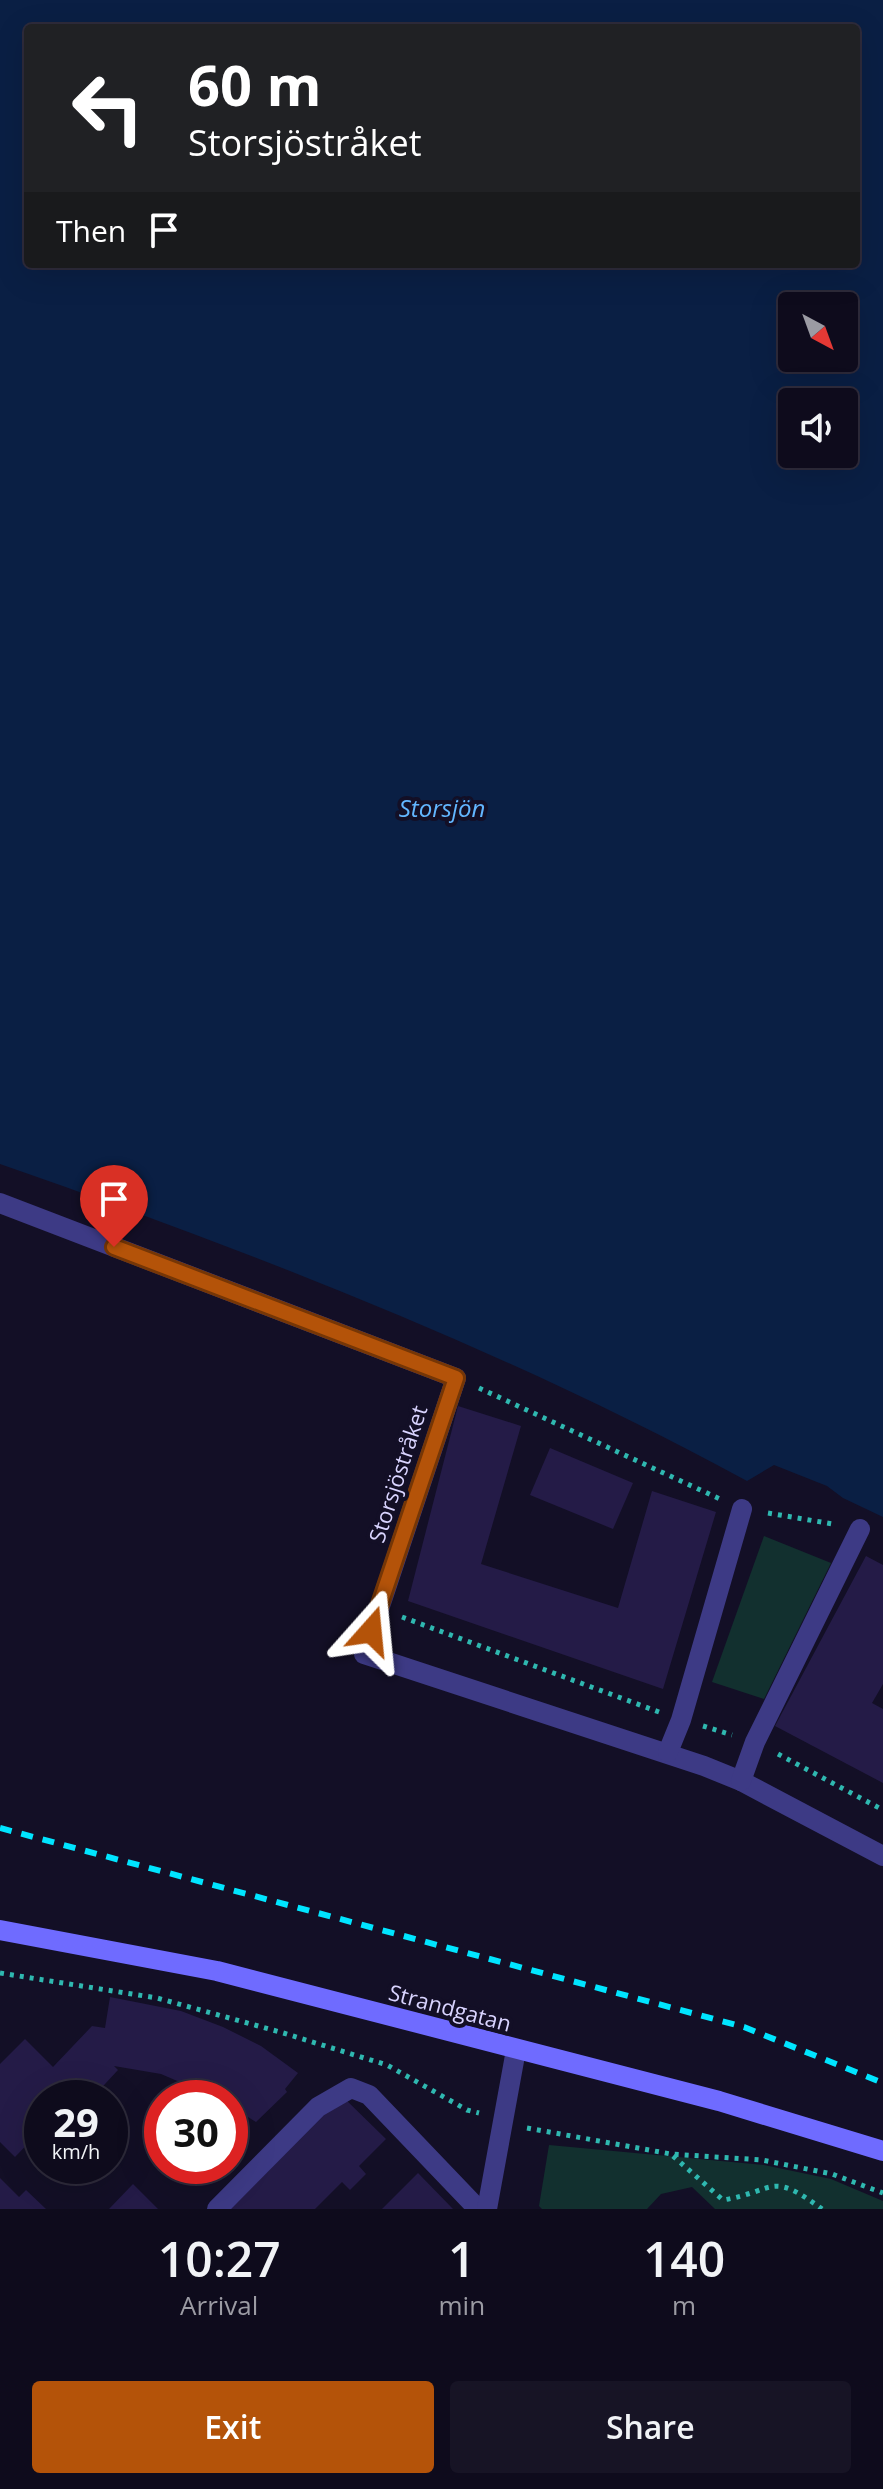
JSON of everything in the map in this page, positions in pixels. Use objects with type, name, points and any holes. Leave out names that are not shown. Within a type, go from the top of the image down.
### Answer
[{"type":"main road","name":"Strandgatan","points":[[0,1930],[217,1971],[719,2101],[883,2151]]},
{"type":"street","points":[[0,1203],[456,1378]]},
{"type":"street","name":"Storsjöstråket","points":[[456,1378],[364,1654],[668,1752],[741,1781],[883,1856]]},
{"type":"street","points":[[668,1752],[681,1720],[742,1509]]},
{"type":"street","points":[[741,1781],[755,1742],[860,1529]]},
{"type":"street","points":[[487,2209],[516,2050]]},
{"type":"street","points":[[217,2209],[318,2107],[351,2088],[369,2095],[478,2209]]},
{"type":"path","points":[[456,1378],[742,1509],[860,1529]]},
{"type":"path","points":[[379,1608],[681,1720],[755,1742],[883,1810]]},
{"type":"path","points":[[0,1973],[157,1998],[280,2032],[387,2065],[467,2110],[541,2132],[671,2154],[762,2160],[832,2174],[883,2193]]},
{"type":"path","points":[[671,2154],[723,2200],[763,2186],[781,2185],[793,2189],[822,2209]]},
{"type":"green space","points":[[764,1536],[831,1563],[764,1699],[712,1682]]},
{"type":"green space","points":[[549,2145],[764,2165],[831,2179],[883,2201],[883,2209],[715,2209],[692,2187],[661,2194],[647,2209],[542,2209],[539,2206]]},
{"type":"water","name":"Storsjön","points":[[0,0],[883,0],[883,1517],[843,1498],[827,1486],[774,1465],[747,1481],[657,1434],[474,1347],[286,1269],[0,1164]]},
{"type":"building","points":[[458,1406],[521,1426],[481,1564],[618,1608],[652,1491],[716,1512],[663,1689],[408,1601]]},
{"type":"building","points":[[550,1448],[633,1483],[613,1529],[530,1495]]},
{"type":"building","points":[[866,1556],[883,1565],[883,1684],[872,1703],[883,1709],[883,1783],[775,1726]]},
{"type":"building","points":[[110,1997],[181,2011],[261,2046],[298,2073],[285,2089],[287,2092],[256,2122],[248,2117],[248,2080],[175,2080],[161,2074],[114,2066],[118,2070],[109,2080],[24,2080],[24,2148],[15,2157],[0,2142],[0,2064],[25,2039],[53,2067],[92,2026],[105,2028]]},
{"type":"building","points":[[342,2096],[386,2139],[359,2166],[366,2174],[350,2190],[342,2182],[315,2209],[230,2209]]},
{"type":"building","points":[[418,2173],[453,2209],[382,2209]]},
{"type":"building","points":[[0,2178],[19,2197],[26,2190],[46,2209],[0,2209]]},
{"type":"building","points":[[133,2184],[158,2209],[109,2209]]},
{"type":"railway","points":[[0,1828],[744,2027],[883,2083]]},
{"type":"route","points":[[114,1247],[456,1378],[371,1631]]}]
